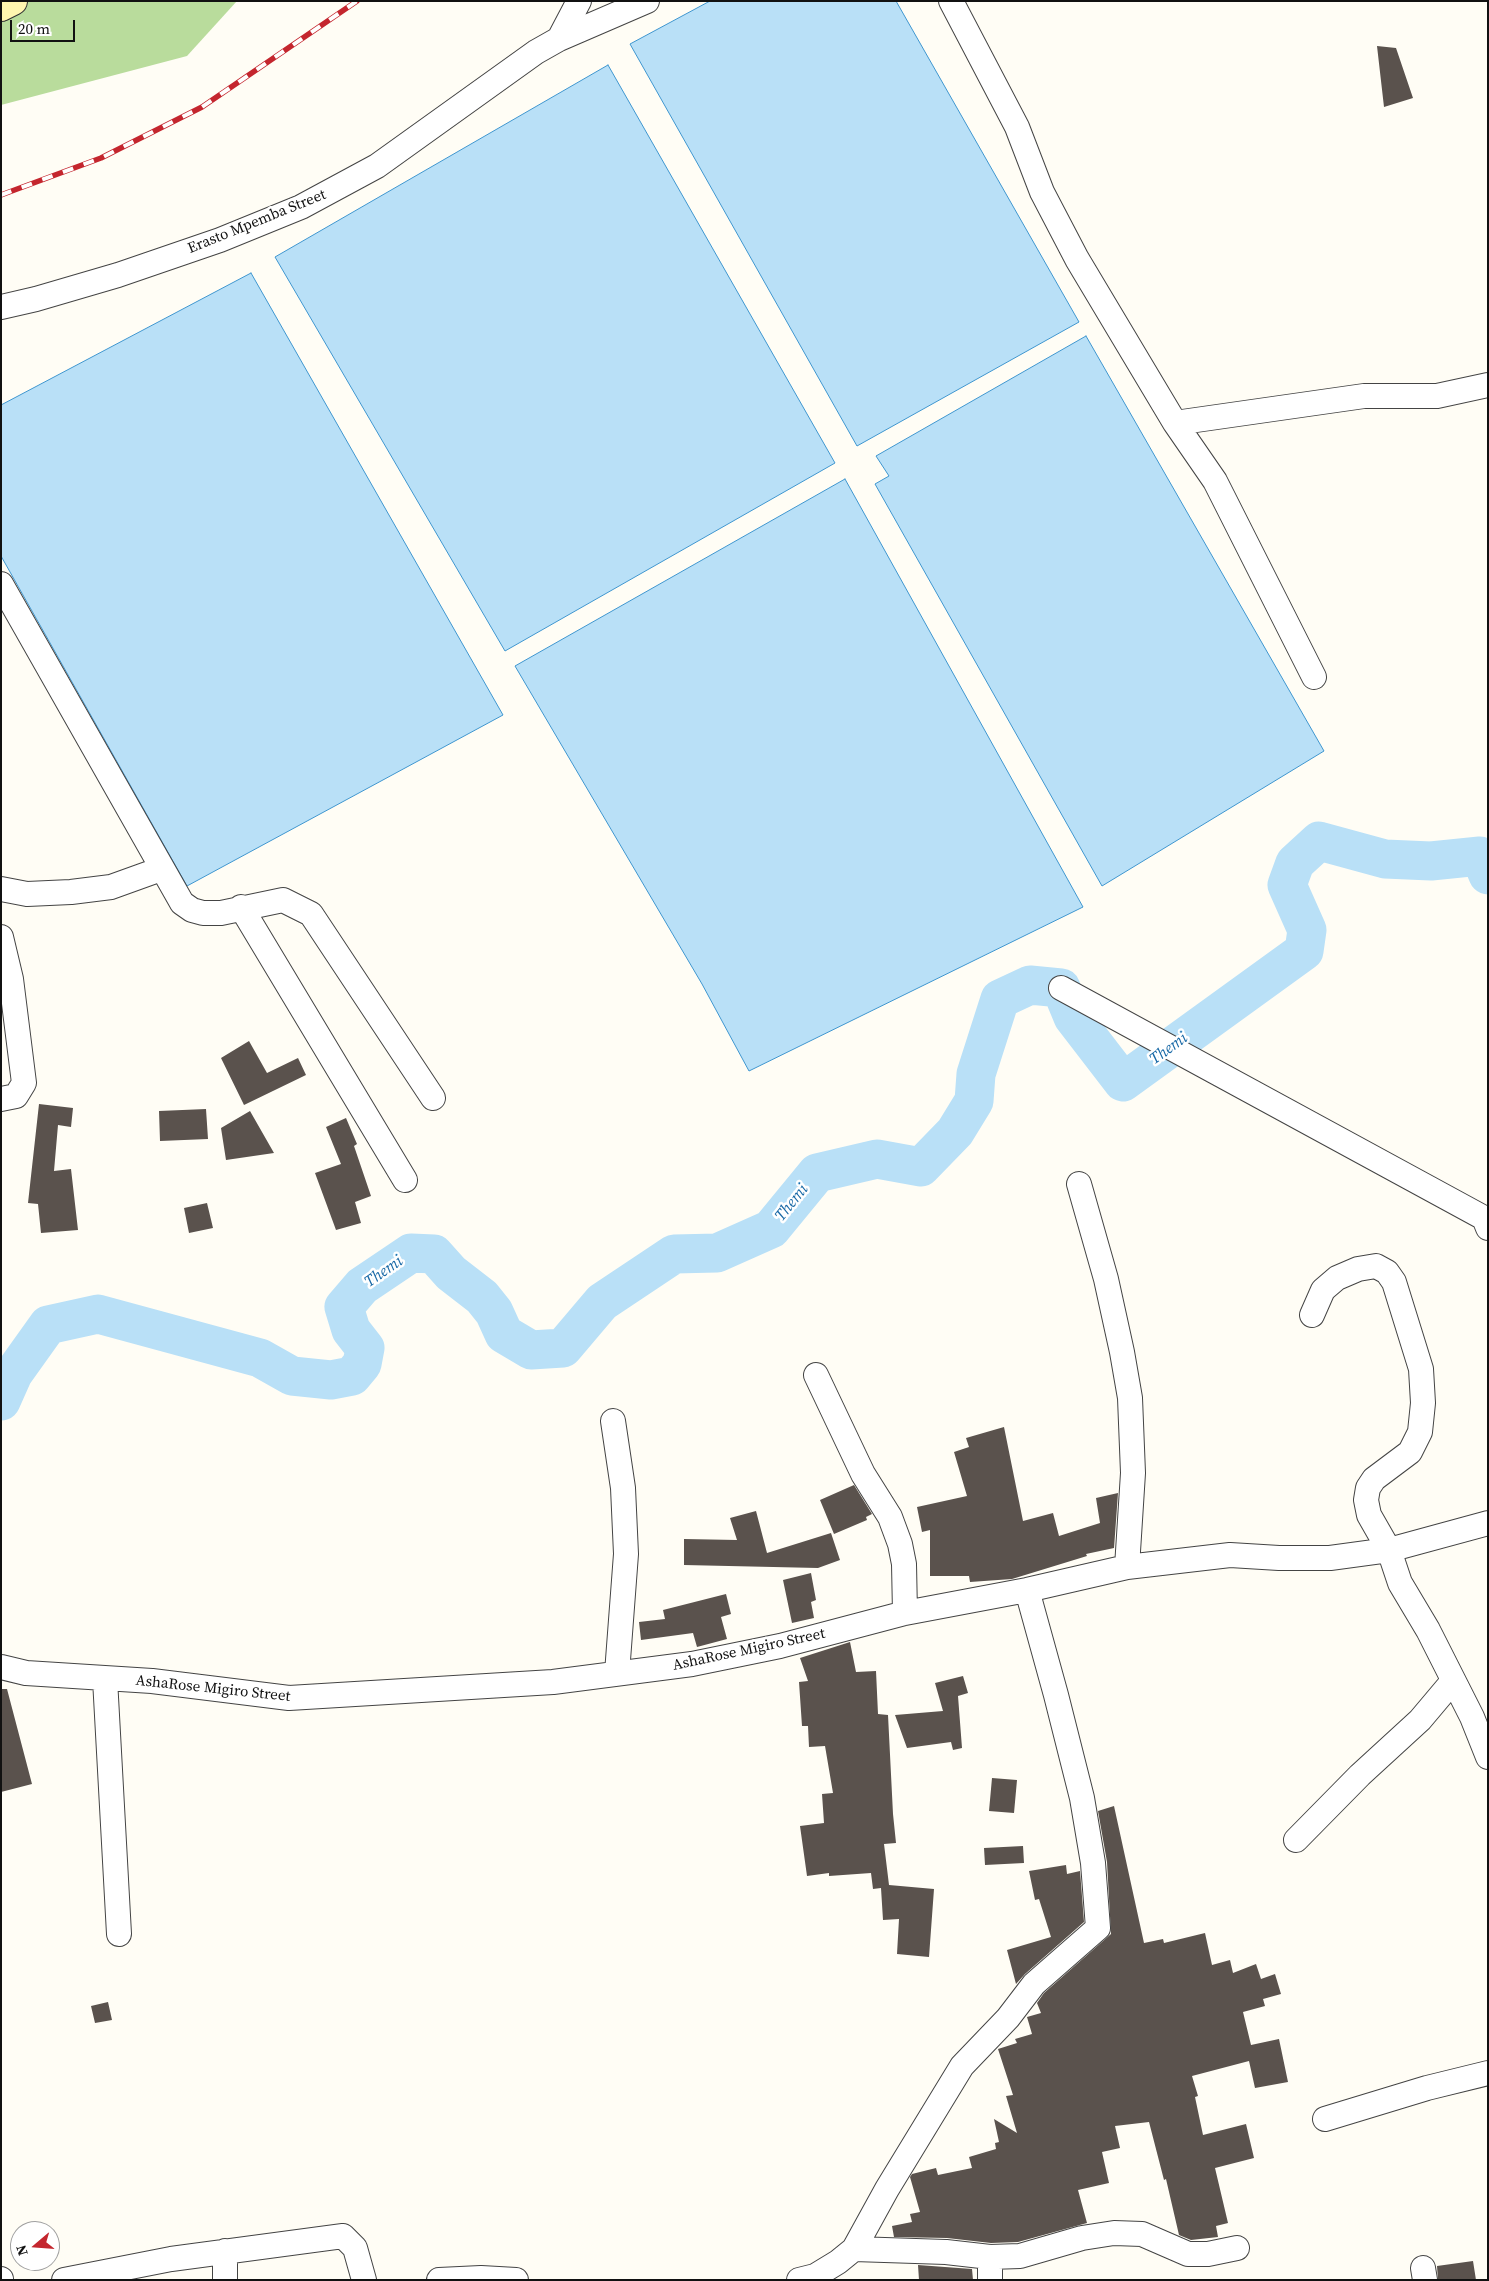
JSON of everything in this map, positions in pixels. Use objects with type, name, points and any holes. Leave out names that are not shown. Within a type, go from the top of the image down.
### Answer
[{"type":"street","points":[[1,7],[13,1]]},
{"type":"street","points":[[558,39],[579,1]]},
{"type":"street","name":"Erasto Mpemba Street","points":[[1,307],[36,299],[146,265],[220,240],[301,207],[378,166],[506,72],[558,39],[646,1]]},
{"type":"street","points":[[951,1],[1017,128],[1046,200],[1077,259],[1175,423],[1216,481],[1314,677]]},
{"type":"street","points":[[1175,423],[1364,396],[1437,396],[1488,385]]},
{"type":"street","points":[[1,584],[182,903],[192,910],[203,913],[221,913],[283,900],[311,914],[433,1098]]},
{"type":"street","points":[[1,889],[27,894],[71,892],[111,887],[162,869]]},
{"type":"street","points":[[241,908],[405,1180]]},
{"type":"street","points":[[1,937],[11,979],[24,1083],[16,1096],[1,1099]]},
{"type":"street","points":[[1061,988],[1484,1218],[1488,1228]]},
{"type":"street","points":[[1079,1184],[1106,1279],[1130,1398],[1133,1473],[1127,1567]]},
{"type":"street","points":[[1312,1314],[1323,1290],[1337,1278],[1358,1269],[1376,1266],[1387,1272],[1394,1282],[1421,1369],[1423,1403],[1420,1432],[1410,1452],[1374,1479],[1368,1488],[1366,1500],[1373,1523],[1389,1550],[1400,1583],[1428,1630],[1452,1682],[1472,1718],[1488,1757]]},
{"type":"street","points":[[816,1375],[863,1474],[890,1517],[900,1544],[904,1564],[905,1613]]},
{"type":"street","points":[[613,1421],[623,1488],[626,1554],[617,1673]]},
{"type":"street","name":"AshaRose Migiro Street","points":[[1,1667],[26,1674],[152,1681],[289,1698],[553,1682],[712,1660],[780,1646],[905,1613],[1026,1590],[1127,1567],[1230,1555],[1279,1558],[1330,1558],[1389,1550],[1488,1523]]},
{"type":"street","points":[[845,2263],[887,2189],[962,2066],[1008,2018],[1034,1984],[1098,1928],[1093,1862],[1082,1798],[1056,1695],[1026,1590]]},
{"type":"street","points":[[105,1679],[119,1934]]},
{"type":"street","points":[[1296,1840],[1360,1775],[1420,1720],[1452,1682]]},
{"type":"street","points":[[1325,2119],[1427,2088],[1488,2073]]},
{"type":"street","points":[[799,2280],[816,2276],[845,2263],[946,2252],[990,2269],[1020,2256],[1082,2238],[1114,2233],[1142,2234],[1188,2254],[1208,2254],[1237,2248]]},
{"type":"street","points":[[64,2280],[171,2259],[343,2236],[355,2248],[364,2280]]},
{"type":"street","points":[[225,2251],[225,2280]]},
{"type":"street","points":[[439,2280],[481,2278],[516,2280]]},
{"type":"green space","points":[[1,1],[237,1],[187,56],[1,105]]},
{"type":"water","points":[[710,1],[896,1],[1079,322],[857,446],[630,44]]},
{"type":"water","points":[[608,65],[835,463],[505,651],[275,257]]},
{"type":"water","points":[[251,273],[503,715],[187,886],[1,556],[1,405]]},
{"type":"water","points":[[1086,336],[1324,751],[1102,886],[875,484],[889,476],[876,456]]},
{"type":"water","points":[[845,479],[1083,907],[749,1071],[702,984],[515,666]]},
{"type":"building","points":[[1377,46],[1396,48],[1413,98],[1384,107]]},
{"type":"building","points":[[249,1041],[267,1073],[298,1058],[306,1075],[244,1105],[221,1058]]},
{"type":"building","points":[[39,1104],[73,1108],[71,1127],[58,1125],[54,1171],[71,1169],[78,1230],[41,1233],[38,1204],[28,1203]]},
{"type":"building","points":[[206,1109],[208,1139],[160,1141],[159,1111]]},
{"type":"building","points":[[250,1111],[274,1153],[226,1160],[221,1128]]},
{"type":"building","points":[[346,1118],[357,1144],[354,1146],[371,1196],[355,1202],[361,1223],[336,1230],[315,1173],[341,1164],[326,1127]]},
{"type":"building","points":[[207,1203],[213,1228],[189,1233],[184,1208]]},
{"type":"building","points":[[1004,1427],[1023,1521],[1053,1513],[1059,1536],[1100,1523],[1096,1498],[1118,1493],[1114,1548],[1086,1554],[1087,1556],[1012,1579],[970,1582],[969,1576],[930,1576],[930,1530],[922,1532],[917,1507],[967,1496],[954,1452],[969,1447],[966,1438]]},
{"type":"building","points":[[854,1485],[872,1514],[866,1517],[867,1520],[834,1534],[820,1500]]},
{"type":"building","points":[[756,1511],[767,1553],[831,1533],[840,1560],[818,1568],[684,1565],[684,1539],[737,1540],[730,1518]]},
{"type":"building","points":[[811,1573],[816,1600],[811,1602],[814,1618],[792,1623],[783,1580]]},
{"type":"building","points":[[726,1594],[731,1614],[721,1617],[727,1639],[697,1647],[693,1633],[641,1640],[639,1622],[665,1619],[663,1610]]},
{"type":"building","points":[[850,1642],[856,1672],[876,1671],[878,1714],[888,1715],[896,1843],[884,1844],[889,1885],[934,1889],[929,1957],[897,1954],[899,1919],[883,1920],[881,1888],[873,1889],[871,1873],[829,1876],[829,1873],[807,1876],[800,1826],[824,1823],[822,1794],[833,1793],[825,1746],[809,1747],[808,1726],[802,1726],[799,1682],[808,1681],[800,1658]]},
{"type":"building","points":[[963,1676],[968,1693],[958,1696],[962,1748],[953,1750],[951,1742],[907,1748],[895,1715],[943,1711],[935,1683]]},
{"type":"building","points":[[1,1689],[7,1689],[32,1784],[1,1792]]},
{"type":"building","points":[[992,1778],[1017,1780],[1014,1813],[989,1811]]},
{"type":"building","points":[[1114,1806],[1144,1943],[1163,1939],[1164,1943],[1205,1933],[1212,1965],[1230,1960],[1233,1973],[1256,1964],[1261,1979],[1275,1974],[1281,1994],[1263,1999],[1265,2006],[1243,2012],[1251,2045],[1279,2039],[1288,2082],[1255,2088],[1249,2061],[1192,2076],[1198,2096],[1195,2097],[1203,2135],[1246,2124],[1254,2158],[1215,2168],[1228,2223],[1216,2226],[1218,2237],[1191,2240],[1179,2235],[1166,2179],[1164,2180],[1149,2122],[1115,2126],[1120,2148],[1102,2152],[1109,2183],[1078,2190],[1087,2223],[1018,2242],[991,2243],[947,2238],[894,2237],[892,2226],[912,2222],[910,2214],[920,2212],[910,2177],[912,2174],[936,2168],[938,2175],[972,2168],[969,2157],[996,2149],[995,2143],[999,2142],[994,2119],[1017,2133],[1006,2096],[1013,2095],[998,2049],[1017,2043],[1015,2039],[1032,2034],[1027,2017],[1041,2013],[1037,2003],[1044,1993],[1111,1934],[1107,1862],[1098,1811]]},
{"type":"building","points":[[1023,1846],[1024,1863],[985,1865],[984,1848]]},
{"type":"building","points":[[1066,1865],[1067,1874],[1080,1871],[1084,1922],[1016,1984],[1007,1950],[1051,1937],[1039,1899],[1035,1900],[1029,1871]]},
{"type":"building","points":[[108,2002],[112,2020],[95,2023],[91,2006]]},
{"type":"building","points":[[1473,2261],[1476,2280],[1438,2280],[1437,2266]]},
{"type":"building","points":[[918,2265],[972,2269],[973,2280],[919,2280]]},
{"type":"waterway","name":"Themi","points":[[1,1401],[13,1374],[48,1325],[98,1314],[260,1358],[292,1376],[331,1380],[352,1376],[362,1364],[365,1348],[351,1330],[344,1307],[362,1286],[411,1253],[434,1254],[451,1273],[482,1297],[494,1312],[504,1334],[531,1350],[563,1348],[602,1302],[674,1254],[717,1253],[771,1229],[817,1173],[877,1159],[921,1167],[955,1132],[974,1101],[976,1074],[1000,999],[1030,985],[1061,988],[1073,1017],[1123,1082],[1304,951],[1307,930],[1287,885],[1295,863],[1319,841],[1385,859],[1431,861],[1480,856],[1488,875]]},
{"type":"railway","points":[[1,195],[101,158],[202,107],[357,1]]}]
